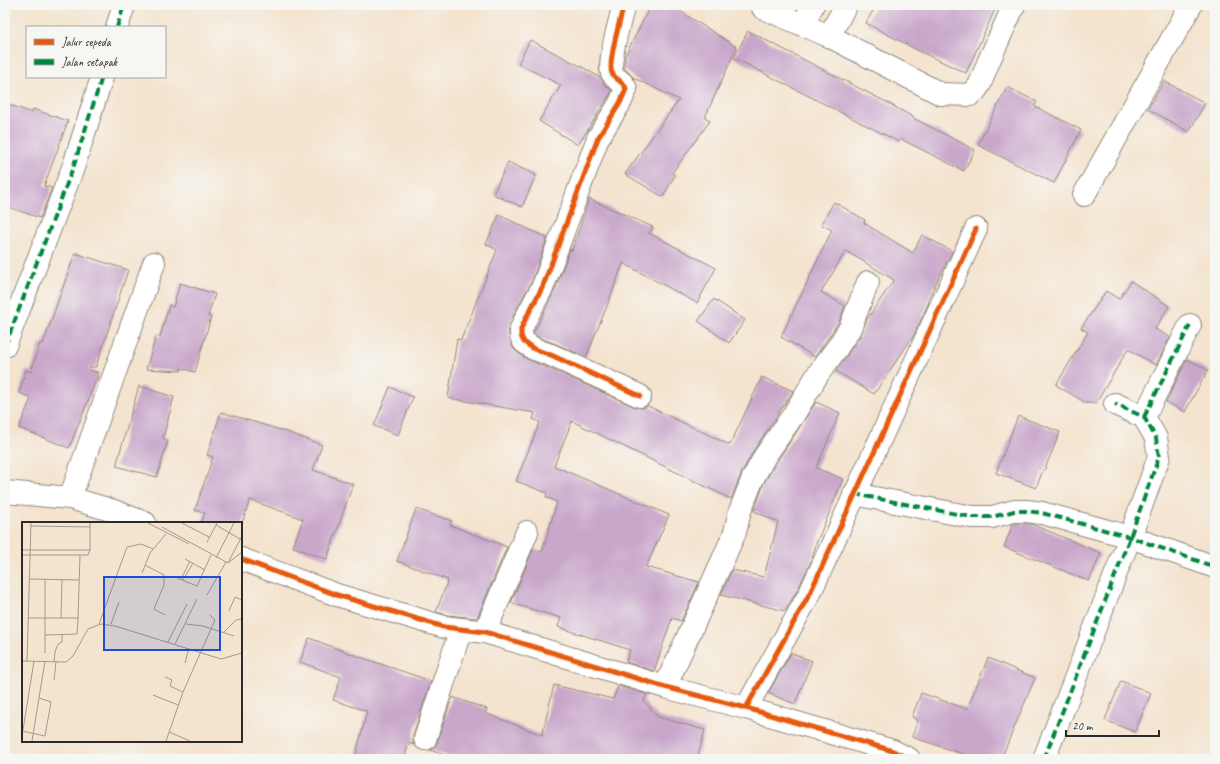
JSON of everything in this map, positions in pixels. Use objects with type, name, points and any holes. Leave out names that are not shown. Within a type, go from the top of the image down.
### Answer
[{"type":"street","points":[[117,26],[124,5]]},
{"type":"street","points":[[624,5],[610,67],[612,74],[624,84],[626,90],[620,103],[598,138],[544,286],[525,320],[522,329],[522,336],[524,342],[534,349],[551,355],[640,396]]},
{"type":"street","points":[[803,26],[813,5]]},
{"type":"street","points":[[829,36],[846,5]]},
{"type":"street","points":[[763,8],[829,36],[941,94],[970,95],[980,84],[1014,5]]},
{"type":"street","points":[[1084,195],[1191,5]]},
{"type":"street","points":[[5,346],[74,165],[102,78]]},
{"type":"street","points":[[746,708],[810,593],[976,229]]},
{"type":"street","points":[[70,498],[154,263]]},
{"type":"street","points":[[665,687],[735,532],[740,511],[753,478],[765,456],[794,414],[818,374],[850,328],[868,282]]},
{"type":"street","points":[[1144,416],[1190,325]]},
{"type":"street","points":[[1044,759],[1130,537],[1158,457],[1156,438],[1144,416],[1115,404]]},
{"type":"street","points":[[5,492],[70,498],[114,511],[142,522]]},
{"type":"street","points":[[854,494],[972,517],[992,517],[1014,511],[1042,513],[1130,537],[1215,566]]},
{"type":"street","points":[[485,632],[527,532]]},
{"type":"street","points":[[242,559],[337,595],[444,627],[485,632],[665,687],[746,708],[898,756]]},
{"type":"street","points":[[425,739],[461,629]]},
{"type":"building","points":[[651,5],[670,5],[737,47],[705,117],[710,121],[672,173],[675,175],[663,197],[625,174],[679,100],[634,78],[624,68],[625,56]]},
{"type":"building","points":[[876,5],[997,5],[966,73],[919,51],[866,23]]},
{"type":"building","points":[[748,31],[890,104],[913,118],[975,150],[964,171],[901,139],[899,142],[734,58]]},
{"type":"building","points":[[530,40],[601,78],[604,84],[612,91],[578,145],[539,121],[561,85],[518,64]]},
{"type":"building","points":[[1164,81],[1205,103],[1189,132],[1148,109]]},
{"type":"building","points":[[1007,87],[1037,102],[1034,106],[1081,130],[1054,183],[978,145]]},
{"type":"building","points":[[5,103],[32,113],[33,109],[68,121],[44,186],[52,188],[40,218],[5,206]]},
{"type":"building","points":[[508,162],[536,175],[522,207],[493,194]]},
{"type":"building","points":[[589,199],[653,227],[649,233],[716,268],[697,303],[623,263],[586,357],[540,338],[534,334],[534,332],[555,290],[570,249],[572,251]]},
{"type":"building","points":[[834,202],[865,220],[864,223],[913,253],[922,235],[952,251],[927,301],[929,302],[914,335],[874,394],[836,371],[861,335],[867,319],[894,280],[846,251],[821,292],[845,306],[839,322],[815,357],[781,337],[832,230],[821,224]]},
{"type":"building","points":[[499,215],[547,238],[532,281],[514,314],[509,329],[509,336],[513,348],[527,359],[635,407],[642,408],[648,406],[730,445],[762,377],[793,391],[754,450],[742,472],[731,499],[572,421],[554,466],[669,515],[646,567],[699,582],[681,621],[672,618],[654,671],[626,662],[630,650],[558,627],[561,618],[511,603],[533,549],[542,552],[557,502],[546,497],[547,493],[516,481],[540,422],[533,419],[535,413],[448,398],[457,339],[461,340],[497,250],[486,244]]},
{"type":"building","points":[[75,253],[128,270],[96,367],[90,367],[89,370],[99,373],[69,448],[19,428],[31,398],[19,393],[26,370],[31,372],[40,343],[43,344]]},
{"type":"building","points":[[1131,281],[1169,306],[1155,329],[1170,337],[1156,365],[1128,349],[1096,403],[1086,403],[1056,385],[1088,332],[1081,328],[1106,291],[1119,299]]},
{"type":"building","points":[[180,283],[215,294],[208,316],[211,317],[195,372],[181,368],[181,371],[146,369],[156,336],[160,337],[169,305],[173,307]]},
{"type":"building","points":[[714,299],[745,320],[729,343],[698,321]]},
{"type":"building","points":[[1187,359],[1208,370],[1185,412],[1166,402]]},
{"type":"building","points":[[139,386],[174,397],[163,438],[168,440],[157,477],[116,466]]},
{"type":"building","points":[[390,387],[413,397],[398,435],[374,426]]},
{"type":"building","points":[[816,402],[840,413],[816,468],[843,479],[816,544],[812,559],[799,587],[785,611],[721,595],[732,570],[764,577],[778,522],[754,511],[764,483]]},
{"type":"building","points":[[221,412],[287,432],[322,445],[313,470],[353,484],[327,559],[293,547],[303,519],[250,500],[242,523],[201,522],[205,513],[195,510],[213,457],[207,455]]},
{"type":"building","points":[[1018,416],[1060,432],[1036,488],[996,473]]},
{"type":"building","points":[[416,509],[452,521],[450,525],[507,547],[477,618],[447,615],[436,612],[448,580],[397,561]]},
{"type":"building","points":[[1013,524],[1031,524],[1101,553],[1089,581],[1004,547]]},
{"type":"building","points":[[309,638],[431,681],[413,735],[414,745],[409,743],[404,759],[369,759],[356,755],[367,711],[333,700],[341,677],[300,662]]},
{"type":"building","points":[[791,653],[812,661],[795,704],[768,693]]},
{"type":"building","points":[[988,658],[1035,678],[1001,759],[964,759],[966,755],[912,737],[918,720],[912,717],[921,693],[967,709]]},
{"type":"building","points":[[1121,681],[1151,693],[1135,732],[1105,720]]},
{"type":"building","points":[[554,685],[613,699],[618,686],[647,694],[644,701],[658,717],[705,730],[697,759],[456,759],[430,750],[434,748],[437,743],[452,697],[487,709],[485,713],[542,735]]},
{"type":"marked path","points":[[117,26],[124,5]]},
{"type":"marked path","points":[[5,346],[74,165],[102,78]]},
{"type":"marked path","points":[[1144,417],[1190,325]]},
{"type":"marked path","points":[[1044,759],[1130,537],[1159,457],[1156,438],[1144,417],[1115,404]]},
{"type":"marked path","points":[[854,494],[972,517],[992,517],[1014,511],[1042,513],[1130,537],[1215,567]]},
{"type":"cycle path","points":[[624,5],[615,40],[611,68],[613,75],[625,86],[626,89],[620,103],[598,138],[543,286],[521,329],[521,336],[524,342],[534,349],[551,355],[640,396]]},
{"type":"cycle path","points":[[746,708],[810,593],[976,229]]},
{"type":"cycle path","points":[[242,559],[337,595],[444,627],[485,632],[665,687],[746,708],[893,751],[909,759]]}]
